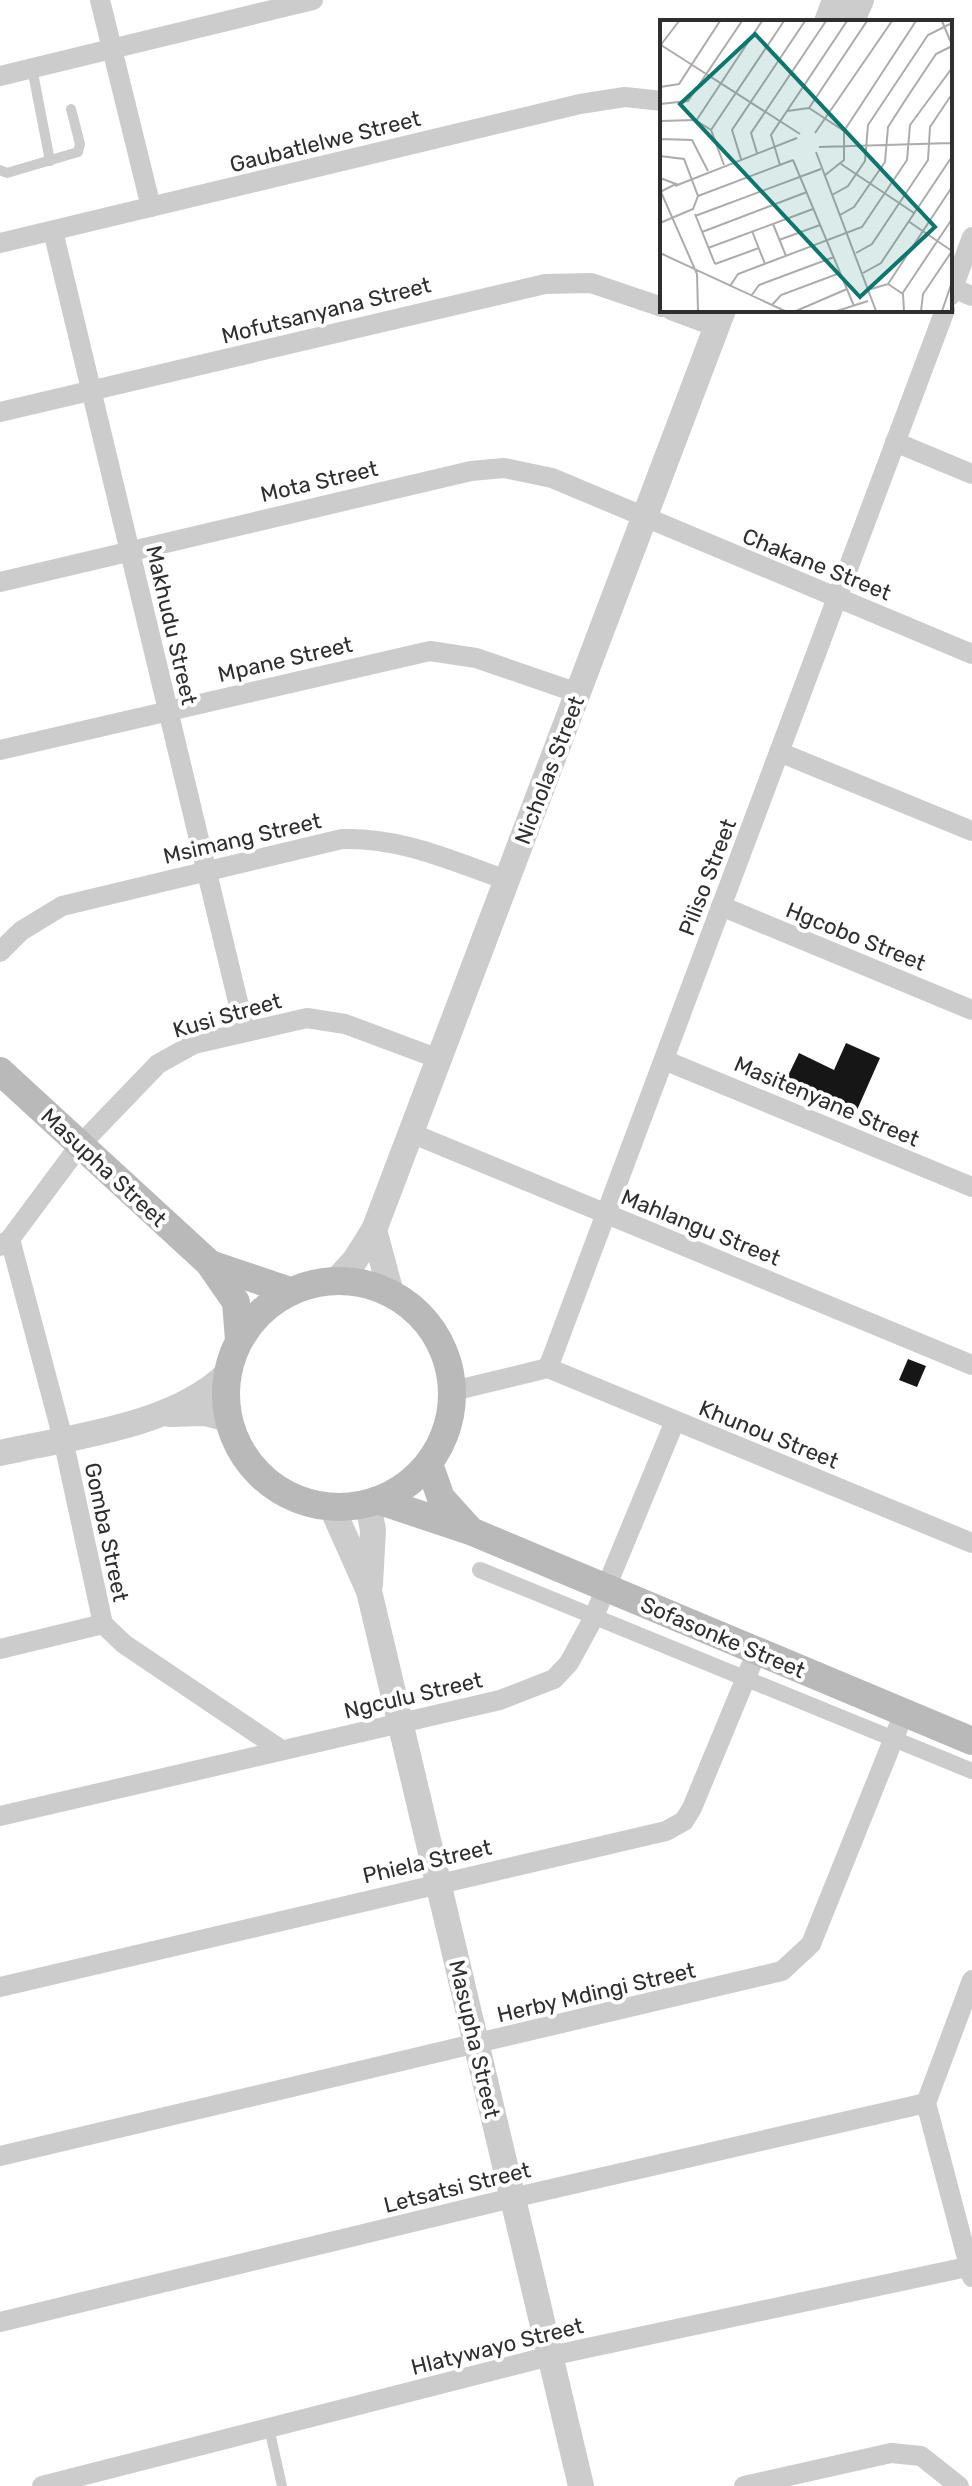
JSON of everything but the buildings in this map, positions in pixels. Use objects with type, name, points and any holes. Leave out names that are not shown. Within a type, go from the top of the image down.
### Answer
[{"type":"main road","name":"Masupha Street","points":[[0,1071],[209,1263],[236,1302],[239,1340]]},
{"type":"main road","name":"Masupha Street","points":[[209,1263],[290,1291]]},
{"type":"main road","name":"Sofasonke Street","points":[[336,1281],[364,1284],[391,1293],[416,1311],[435,1334],[448,1361],[453,1391],[450,1419],[441,1445],[429,1464],[405,1487],[374,1502],[332,1508],[297,1500],[265,1481],[242,1453],[228,1419],[227,1374],[239,1340],[270,1304],[290,1291],[336,1281]]},
{"type":"main road","name":"Sofasonke Street","points":[[429,1464],[441,1498],[473,1532]]},
{"type":"main road","name":"Sofasonke Street","points":[[374,1502],[473,1532],[757,1651],[899,1726],[972,1741]]},
{"type":"street","points":[[100,0],[151,207]]},
{"type":"street","points":[[0,76],[313,0]]},
{"type":"street","points":[[828,20],[835,0]]},
{"type":"street","points":[[852,20],[861,0]]},
{"type":"street","name":"Gaubatlelwe Street","points":[[0,243],[580,104],[625,97],[660,101]]},
{"type":"street","name":"Makhudu Street","points":[[53,231],[245,1031]]},
{"type":"street","points":[[958,293],[972,237]]},
{"type":"street","name":"Mofutsanyana Street","points":[[0,412],[545,284],[591,283],[660,306]]},
{"type":"street","points":[[682,312],[720,319]]},
{"type":"street","name":"Piliso Street","points":[[548,1368],[944,312]]},
{"type":"street","name":"Nicholas Street","points":[[336,1281],[355,1260],[374,1230],[720,319]]},
{"type":"street","points":[[895,442],[972,474]]},
{"type":"street","name":"Mota Street","points":[[0,582],[471,471],[504,468],[552,478],[644,518]]},
{"type":"street","name":"Chakane Street","points":[[644,518],[972,654]]},
{"type":"street","name":"Mpane Street","points":[[0,750],[430,651],[476,658],[578,693]]},
{"type":"street","points":[[779,752],[972,831]]},
{"type":"street","name":"Msimang Street","points":[[0,952],[21,931],[62,906],[342,839],[365,838],[407,845],[507,880]]},
{"type":"street","name":"Hgcobo Street","points":[[721,906],[972,1010]]},
{"type":"street","name":"Kusi Street","points":[[5,1243],[80,1145],[158,1064],[194,1044],[307,1018],[325,1020],[439,1059]]},
{"type":"street","name":"Masitenyane Street","points":[[664,1060],[972,1187]]},
{"type":"street","name":"Mahlangu Street","points":[[411,1133],[972,1365]]},
{"type":"street","points":[[374,1230],[391,1293]]},
{"type":"street","name":"Gomba Street","points":[[5,1243],[63,1439],[103,1624],[124,1644],[280,1749]]},
{"type":"street","points":[[453,1391],[548,1368]]},
{"type":"street","name":"Khunou Street","points":[[548,1368],[972,1543]]},
{"type":"street","points":[[159,1415],[206,1392],[227,1374]]},
{"type":"street","points":[[0,1453],[159,1415],[205,1413],[228,1419]]},
{"type":"street","name":"Ngculu Street","points":[[0,1816],[500,1700],[554,1679],[569,1663],[593,1619],[675,1421]]},
{"type":"street","name":"Masupha Street","points":[[369,1591],[374,1502]]},
{"type":"street","name":"Masupha Street","points":[[332,1508],[369,1591],[581,2486]]},
{"type":"street","points":[[480,1570],[745,1680],[899,1726],[972,1771]]},
{"type":"street","points":[[0,1649],[103,1624]]},
{"type":"street","name":"Phiela Street","points":[[0,1987],[677,1827],[692,1808],[757,1651]]},
{"type":"street","name":"Herby Mdingi Street","points":[[0,2156],[772,1975],[790,1966],[811,1944],[899,1726]]},
{"type":"street","points":[[969,2272],[926,2103],[972,1980]]},
{"type":"street","name":"Letsatsi Street","points":[[0,2322],[512,2198],[926,2103]]},
{"type":"street","name":"Hlatywayo Street","points":[[42,2486],[550,2356],[969,2272]]},
{"type":"street","points":[[744,2486],[891,2453],[921,2456],[959,2486]]},
{"type":"lane","points":[[32,68],[50,161]]},
{"type":"lane","points":[[0,170],[7,173],[80,150],[71,109]]},
{"type":"lane","points":[[269,2428],[282,2486]]}]
